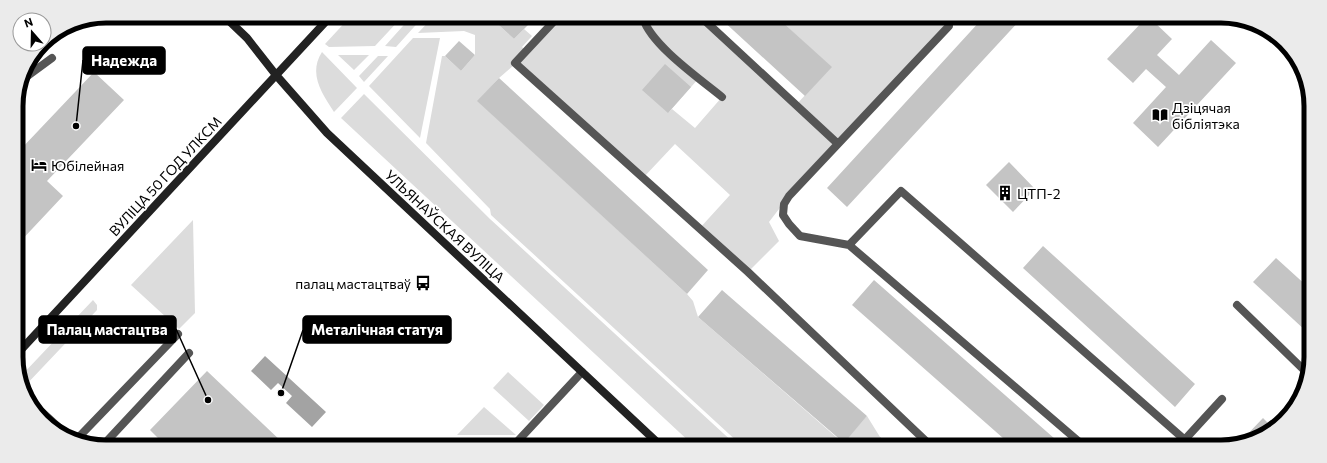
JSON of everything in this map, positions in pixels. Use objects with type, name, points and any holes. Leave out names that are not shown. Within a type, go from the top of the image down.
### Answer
[{"type":"main road","name":"УЛЬЯНАЎСКАЯ ВУЛІЦА","points":[[231,23],[247,38],[276,75],[327,133],[655,440]]},
{"type":"main road","name":"ВУЛІЦА 50 ГОД УЛКСМ","points":[[23,347],[324,23]]},
{"type":"lane","points":[[552,23],[515,64],[748,272],[924,440]]},
{"type":"lane","points":[[644,23],[645,27],[657,42],[722,97]]},
{"type":"lane","points":[[707,23],[837,143]]},
{"type":"lane","points":[[948,23],[949,26],[837,143],[786,200],[783,215],[785,220],[800,236],[849,245],[1077,440]]},
{"type":"lane","points":[[30,74],[52,58]]},
{"type":"lane","points":[[849,245],[901,191],[1185,440],[1222,399]]},
{"type":"lane","points":[[1237,305],[1303,369]]},
{"type":"lane","points":[[80,436],[178,334]]},
{"type":"lane","points":[[108,440],[189,354]]},
{"type":"lane","points":[[519,440],[582,372]]},
{"type":"shaded area","points":[[344,23],[396,23],[375,46],[329,47],[325,44]]},
{"type":"shaded area","points":[[406,23],[418,23],[396,47],[385,46]]},
{"type":"shaded area","points":[[427,23],[496,23],[514,39],[524,29],[532,36],[522,47],[526,51],[552,23],[707,23],[796,105],[831,67],[783,23],[949,23],[949,26],[789,196],[769,222],[779,241],[748,272],[699,229],[730,195],[675,144],[643,178],[515,64],[499,78],[478,101],[687,294],[693,301],[698,317],[840,440],[736,440],[491,215],[490,209],[426,143],[442,56],[445,56],[461,71],[475,55],[475,35],[464,31],[418,33]],"holes":[[[699,78],[722,97],[695,128],[672,109],[668,113]]]},
{"type":"shaded area","points":[[413,38],[440,38],[420,138],[369,86]]},
{"type":"shaded area","points":[[322,52],[357,88],[334,112],[321,90],[316,76],[318,60]]},
{"type":"shaded area","points":[[338,55],[369,55],[354,70]]},
{"type":"shaded area","points":[[378,56],[388,56],[364,82],[359,76]]},
{"type":"shaded area","points":[[364,94],[490,219],[731,440],[688,440],[341,118]]},
{"type":"shaded area","points":[[193,220],[195,313],[179,329],[131,285]]},
{"type":"shaded area","points":[[93,300],[97,305],[97,310],[27,384],[25,372]]},
{"type":"shaded area","points":[[265,356],[326,412],[312,427],[286,403],[292,396],[278,383],[271,390],[251,371]]},
{"type":"shaded area","points":[[508,372],[544,405],[529,421],[493,388]]},
{"type":"shaded area","points":[[484,407],[516,435],[457,435]]},
{"type":"shaded area","points":[[867,416],[880,437],[877,440],[846,440]]},
{"type":"building","points":[[496,23],[530,23],[514,39]]},
{"type":"building","points":[[725,23],[783,23],[832,67],[805,96]]},
{"type":"building","points":[[978,23],[1017,23],[847,207],[827,188]]},
{"type":"building","points":[[1141,23],[1155,23],[1172,39],[1157,55],[1179,75],[1211,40],[1236,63],[1158,147],[1133,123],[1166,87],[1146,69],[1133,83],[1107,59]]},
{"type":"building","points":[[459,41],[475,55],[461,71],[445,56]]},
{"type":"building","points":[[665,64],[691,87],[668,113],[642,90]]},
{"type":"building","name":"Юбілейная","points":[[94,72],[124,100],[47,181],[63,196],[23,239],[23,147]]},
{"type":"building","points":[[499,78],[708,270],[687,294],[477,101]]},
{"type":"building","points":[[1009,162],[1035,189],[1013,212],[986,185]]},
{"type":"building","points":[[1043,246],[1195,384],[1175,407],[1023,268]]},
{"type":"building","points":[[1276,258],[1304,283],[1304,329],[1253,282]]},
{"type":"building","points":[[874,280],[1056,440],[1005,440],[852,305]]},
{"type":"building","points":[[722,290],[867,416],[847,440],[841,440],[698,317]]},
{"type":"building","points":[[207,371],[280,440],[160,440],[150,430]]},
{"type":"building","points":[[1263,418],[1269,424],[1253,434],[1246,436]]},
{"type":"building","points":[[880,437],[884,440],[877,440]]},
{"type":"place","name":"Дзіцячая бібліятэка","points":[[1160,115]]},
{"type":"place","name":"Надежда","points":[[76,126]]},
{"type":"place","name":"Юбілейная","points":[[39,165]]},
{"type":"place","name":"ЦТП-2","points":[[1005,193]]},
{"type":"place","name":"палац мастацтваў","points":[[423,283]]},
{"type":"place","name":"Металічная статуя","points":[[281,393]]},
{"type":"place","name":"Палац мастацтва","points":[[208,400]]}]
